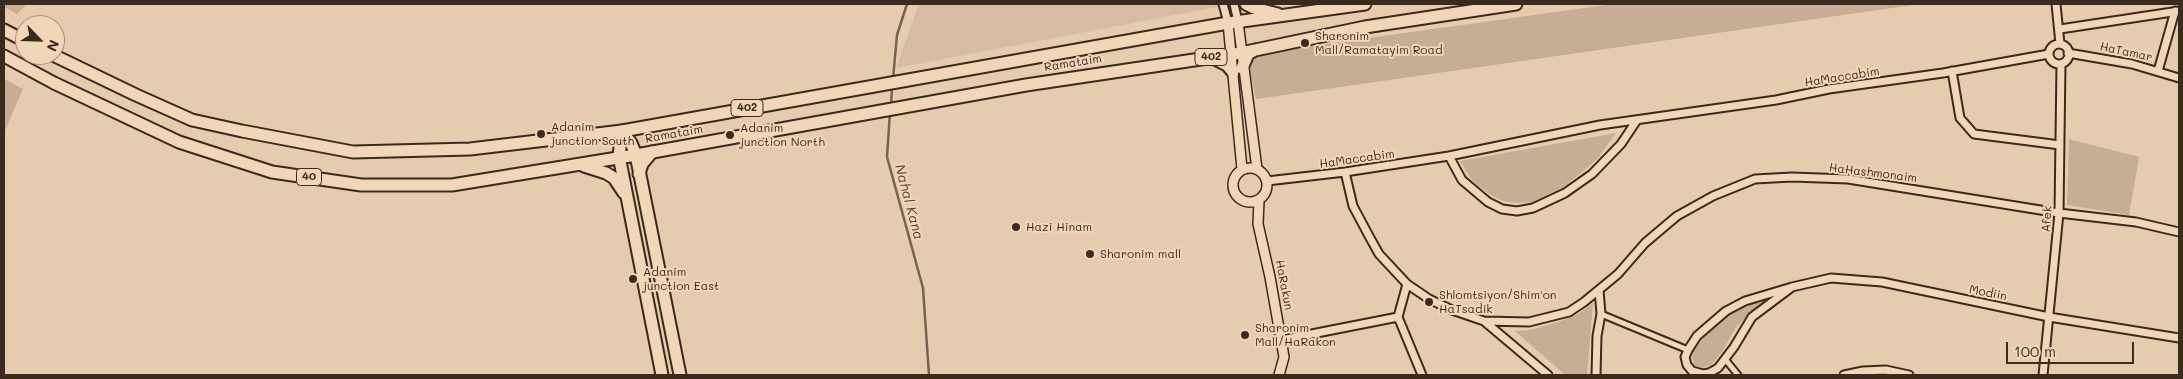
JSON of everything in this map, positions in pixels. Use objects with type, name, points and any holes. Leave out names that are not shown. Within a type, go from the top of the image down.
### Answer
[{"type":"main road","points":[[1246,4],[1254,8],[1287,16]]},
{"type":"main road","name":"Ramataim","points":[[65,61],[192,120],[242,131],[353,152],[470,149],[622,131],[1233,23],[1365,4]]},
{"type":"main road","name":"Ramataim","points":[[636,155],[1044,82],[1236,54],[1365,27],[1516,4]]},
{"type":"main road","points":[[1211,57],[1238,70],[1248,54],[1255,50]]},
{"type":"main road","name":"40","points":[[4,56],[54,83],[179,142],[272,172],[361,185],[452,185],[619,156],[636,155]]},
{"type":"main road","points":[[622,131],[631,143],[636,155],[680,375]]},
{"type":"main road","points":[[622,131],[619,156],[629,202],[644,292],[662,375]]},
{"type":"main road","points":[[639,176],[642,164],[652,152]]},
{"type":"main road","points":[[574,165],[587,166],[606,173],[618,184],[629,202]]},
{"type":"street","points":[[1223,4],[1233,23]]},
{"type":"street","points":[[1234,4],[1233,23],[1238,70],[1257,169]]},
{"type":"street","points":[[2056,4],[2060,44]]},
{"type":"street","points":[[2060,29],[2177,11],[2158,71]]},
{"type":"street","points":[[2060,44],[2065,47],[2068,53],[2066,61],[2061,64],[2052,62],[2049,54],[2054,46],[2060,44]]},
{"type":"street","name":"HaTamar","points":[[2068,53],[2132,64],[2179,78]]},
{"type":"street","name":"HaMaccabim","points":[[1267,181],[1346,172],[1449,156],[1542,136],[1776,100],[1829,89],[1952,71],[2049,54]]},
{"type":"street","name":"Afek","points":[[2043,375],[2059,213],[2061,64]]},
{"type":"street","points":[[1238,70],[1242,169]]},
{"type":"street","points":[[1952,71],[1960,118],[1974,134],[2060,145]]},
{"type":"street","points":[[1449,156],[1462,180],[1488,202],[1509,210],[1532,208],[1565,193],[1592,174],[1621,144],[1637,120]]},
{"type":"street","points":[[1242,169],[1257,169],[1262,172],[1267,181],[1267,190],[1259,200],[1248,202],[1238,197],[1233,188],[1234,177],[1242,169]]},
{"type":"street","points":[[1346,172],[1353,206],[1369,236],[1379,254],[1408,284],[1429,299],[1452,310],[1484,321],[1548,375]]},
{"type":"street","name":"HaHashmonaim","points":[[1484,321],[1529,322],[1569,312],[1618,274],[1646,243],[1677,216],[1713,196],[1755,179],[1792,177],[1848,179],[2059,213],[2136,222],[2179,232]]},
{"type":"street","name":"HaRakun","points":[[1259,200],[1258,224],[1284,356],[1279,375]]},
{"type":"street","points":[[1248,202],[1258,224]]},
{"type":"street","name":"Modiin","points":[[1792,287],[1752,317],[1725,359],[1709,373],[1702,374],[1692,371],[1686,365],[1685,357],[1697,336],[1726,310],[1745,301],[1792,287],[1831,278],[1882,282],[2049,317],[2179,338]]},
{"type":"street","points":[[1408,284],[1398,316],[1422,375]]},
{"type":"street","points":[[1596,375],[1597,336],[1601,314],[1599,290]]},
{"type":"street","points":[[1601,314],[1688,350]]},
{"type":"street","points":[[1281,340],[1398,316]]},
{"type":"street","points":[[1725,359],[1738,375]]},
{"type":"street","points":[[1844,375],[1863,371],[1886,370],[1909,375]]},
{"type":"shaded area","points":[[4,4],[27,4],[17,14],[4,7]]},
{"type":"shaded area","points":[[919,4],[1233,4],[896,68]]},
{"type":"shaded area","points":[[1613,4],[1920,4],[1256,99],[1250,70],[1253,59],[1261,53]]},
{"type":"shaded area","points":[[4,79],[23,89],[4,133]]},
{"type":"shaded area","points":[[1616,133],[1598,158],[1581,173],[1561,188],[1532,202],[1517,203],[1503,201],[1489,194],[1472,180],[1460,161]]},
{"type":"shaded area","points":[[2069,139],[2139,157],[2129,215],[2067,205]]},
{"type":"shaded area","points":[[1763,301],[1736,327],[1722,352],[1711,365],[1701,368],[1695,366],[1692,357],[1694,350],[1708,332],[1724,318],[1739,309]]},
{"type":"shaded area","points":[[1593,303],[1587,375],[1565,375],[1515,331],[1530,330],[1561,321],[1578,314]]},
{"type":"waterway","name":"Nahal Kana","points":[[893,79],[897,35],[907,4]]},
{"type":"waterway","name":"Nahal Kana","points":[[891,106],[892,87]]},
{"type":"waterway","name":"Nahal Kana","points":[[890,112],[887,157],[923,288],[929,375]]},
{"type":"place","name":"Sharonim Mall/Ramatayim Road","points":[[1305,43]]},
{"type":"place","name":"Adanim junction South","points":[[541,134]]},
{"type":"place","name":"Adanim junction North","points":[[730,135]]},
{"type":"place","name":"Hazi Hinam","points":[[1016,227]]},
{"type":"place","name":"Sharonim mall","points":[[1090,254]]},
{"type":"place","name":"Adanim junction East","points":[[633,279]]},
{"type":"place","name":"Shlomtsiyon/Shim'on HaTsadik","points":[[1429,302]]},
{"type":"place","name":"Sharonim Mall/HaRakon","points":[[1245,335]]}]
